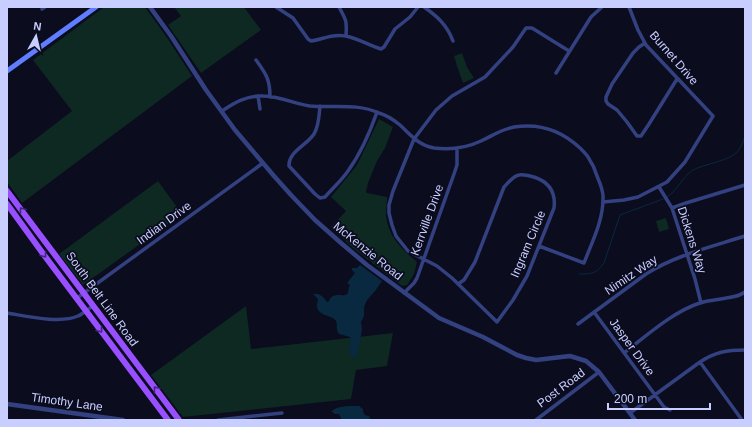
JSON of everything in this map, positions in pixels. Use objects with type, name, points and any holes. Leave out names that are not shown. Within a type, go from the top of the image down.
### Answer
[{"type":"main road","points":[[7,71],[96,7]]},
{"type":"main road","name":"South Belt Line Road","points":[[7,191],[179,420]]},
{"type":"main road","name":"South Belt Line Road","points":[[7,204],[168,420]]},
{"type":"main road","points":[[30,235],[37,230]]},
{"type":"street","name":"McKenzie Road","points":[[150,7],[235,130],[291,196],[340,243],[367,265],[439,318],[483,337],[517,355],[536,360],[570,356],[586,361],[599,372],[635,420]]},
{"type":"street","points":[[276,7],[293,18],[311,41],[334,35],[346,36],[381,49],[395,29],[410,18],[418,7]]},
{"type":"street","points":[[339,7],[345,16],[347,23],[346,36]]},
{"type":"street","points":[[424,7],[435,14],[445,24],[453,41]]},
{"type":"street","points":[[556,73],[591,17],[602,7]]},
{"type":"street","name":"Burnet Drive","points":[[629,7],[645,43],[713,116],[685,162],[667,182],[659,187]]},
{"type":"street","points":[[458,284],[437,266],[408,251],[396,236],[392,225],[389,205],[414,139],[436,110],[452,96],[485,77],[513,47],[526,28],[532,28],[569,51]]},
{"type":"street","points":[[645,43],[633,53],[612,84],[606,97],[608,104],[617,110],[637,136],[640,136],[649,124],[677,79]]},
{"type":"street","points":[[256,60],[268,77],[270,97]]},
{"type":"street","points":[[222,111],[236,102],[258,96],[270,97],[309,106],[352,106],[377,112],[398,124],[418,142],[433,148],[461,148],[480,142],[501,130],[514,127],[539,126],[559,132],[573,141],[588,156],[593,166],[604,198],[601,218],[584,262],[539,246]]},
{"type":"street","points":[[258,96],[260,109]]},
{"type":"street","points":[[320,106],[319,119],[314,135],[294,154],[291,158],[289,166],[320,198],[325,197],[348,171],[368,136],[377,112]]},
{"type":"street","name":"Kerrville Drive","points":[[404,293],[414,284],[424,259],[457,165],[457,149]]},
{"type":"street","name":"Indian Drive","points":[[77,298],[263,163]]},
{"type":"street","name":"Ingram Circle","points":[[518,175],[531,176],[541,179],[547,183],[552,191],[554,208],[527,276],[513,300],[497,322],[458,284],[464,280],[475,262],[504,187],[511,179],[518,175]]},
{"type":"street","points":[[672,208],[693,200],[745,185]]},
{"type":"street","points":[[603,202],[638,197],[659,187]]},
{"type":"street","name":"Dickens Way","points":[[659,187],[672,208],[701,302]]},
{"type":"street","name":"Nimitz Way","points":[[578,324],[652,271],[671,260],[745,236]]},
{"type":"street","points":[[624,353],[675,315],[701,302],[732,297],[745,292]]},
{"type":"street","points":[[7,313],[51,319],[68,319],[78,316],[93,306]]},
{"type":"street","name":"Jasper Drive","points":[[594,312],[664,407],[670,410]]},
{"type":"street","points":[[630,414],[710,356],[723,351],[745,350]]},
{"type":"street","points":[[700,362],[742,420]]},
{"type":"street","name":"Post Road","points":[[536,420],[599,372]]},
{"type":"street","name":"Timothy Lane","points":[[7,404],[97,418],[123,420]]},
{"type":"street","points":[[218,420],[282,413]]},
{"type":"green space","points":[[104,7],[145,7],[192,76],[22,203],[7,182],[7,161],[72,111],[33,60]]},
{"type":"green space","points":[[174,7],[244,7],[261,30],[201,73],[168,25],[181,16]]},
{"type":"green space","points":[[462,53],[467,67],[474,78],[463,83],[454,56]]},
{"type":"green space","points":[[379,119],[393,127],[385,148],[377,161],[366,192],[387,197],[386,216],[393,237],[417,262],[414,274],[407,285],[402,286],[353,248],[331,227],[346,211],[331,197],[357,165]]},
{"type":"green space","points":[[158,181],[182,214],[83,285],[59,254]]},
{"type":"green space","points":[[666,218],[669,229],[659,232],[656,221]]},
{"type":"green space","points":[[246,306],[251,349],[393,333],[387,366],[356,370],[351,399],[183,417],[151,375]]},
{"type":"water","points":[[360,265],[382,281],[367,300],[364,307],[358,354],[354,357],[351,356],[349,351],[350,337],[339,334],[336,321],[317,309],[318,299],[313,294],[320,295],[327,302],[336,295],[346,295],[350,285],[347,283],[355,273],[352,268],[357,268]]},
{"type":"water","points":[[359,406],[363,409],[364,414],[369,416],[371,420],[341,420],[339,414],[332,412],[334,409],[340,407]]},
{"type":"waterway","points":[[667,197],[693,170],[723,160],[738,151],[745,137]]},
{"type":"waterway","points":[[579,274],[593,273],[604,263],[620,215],[663,199]]}]
